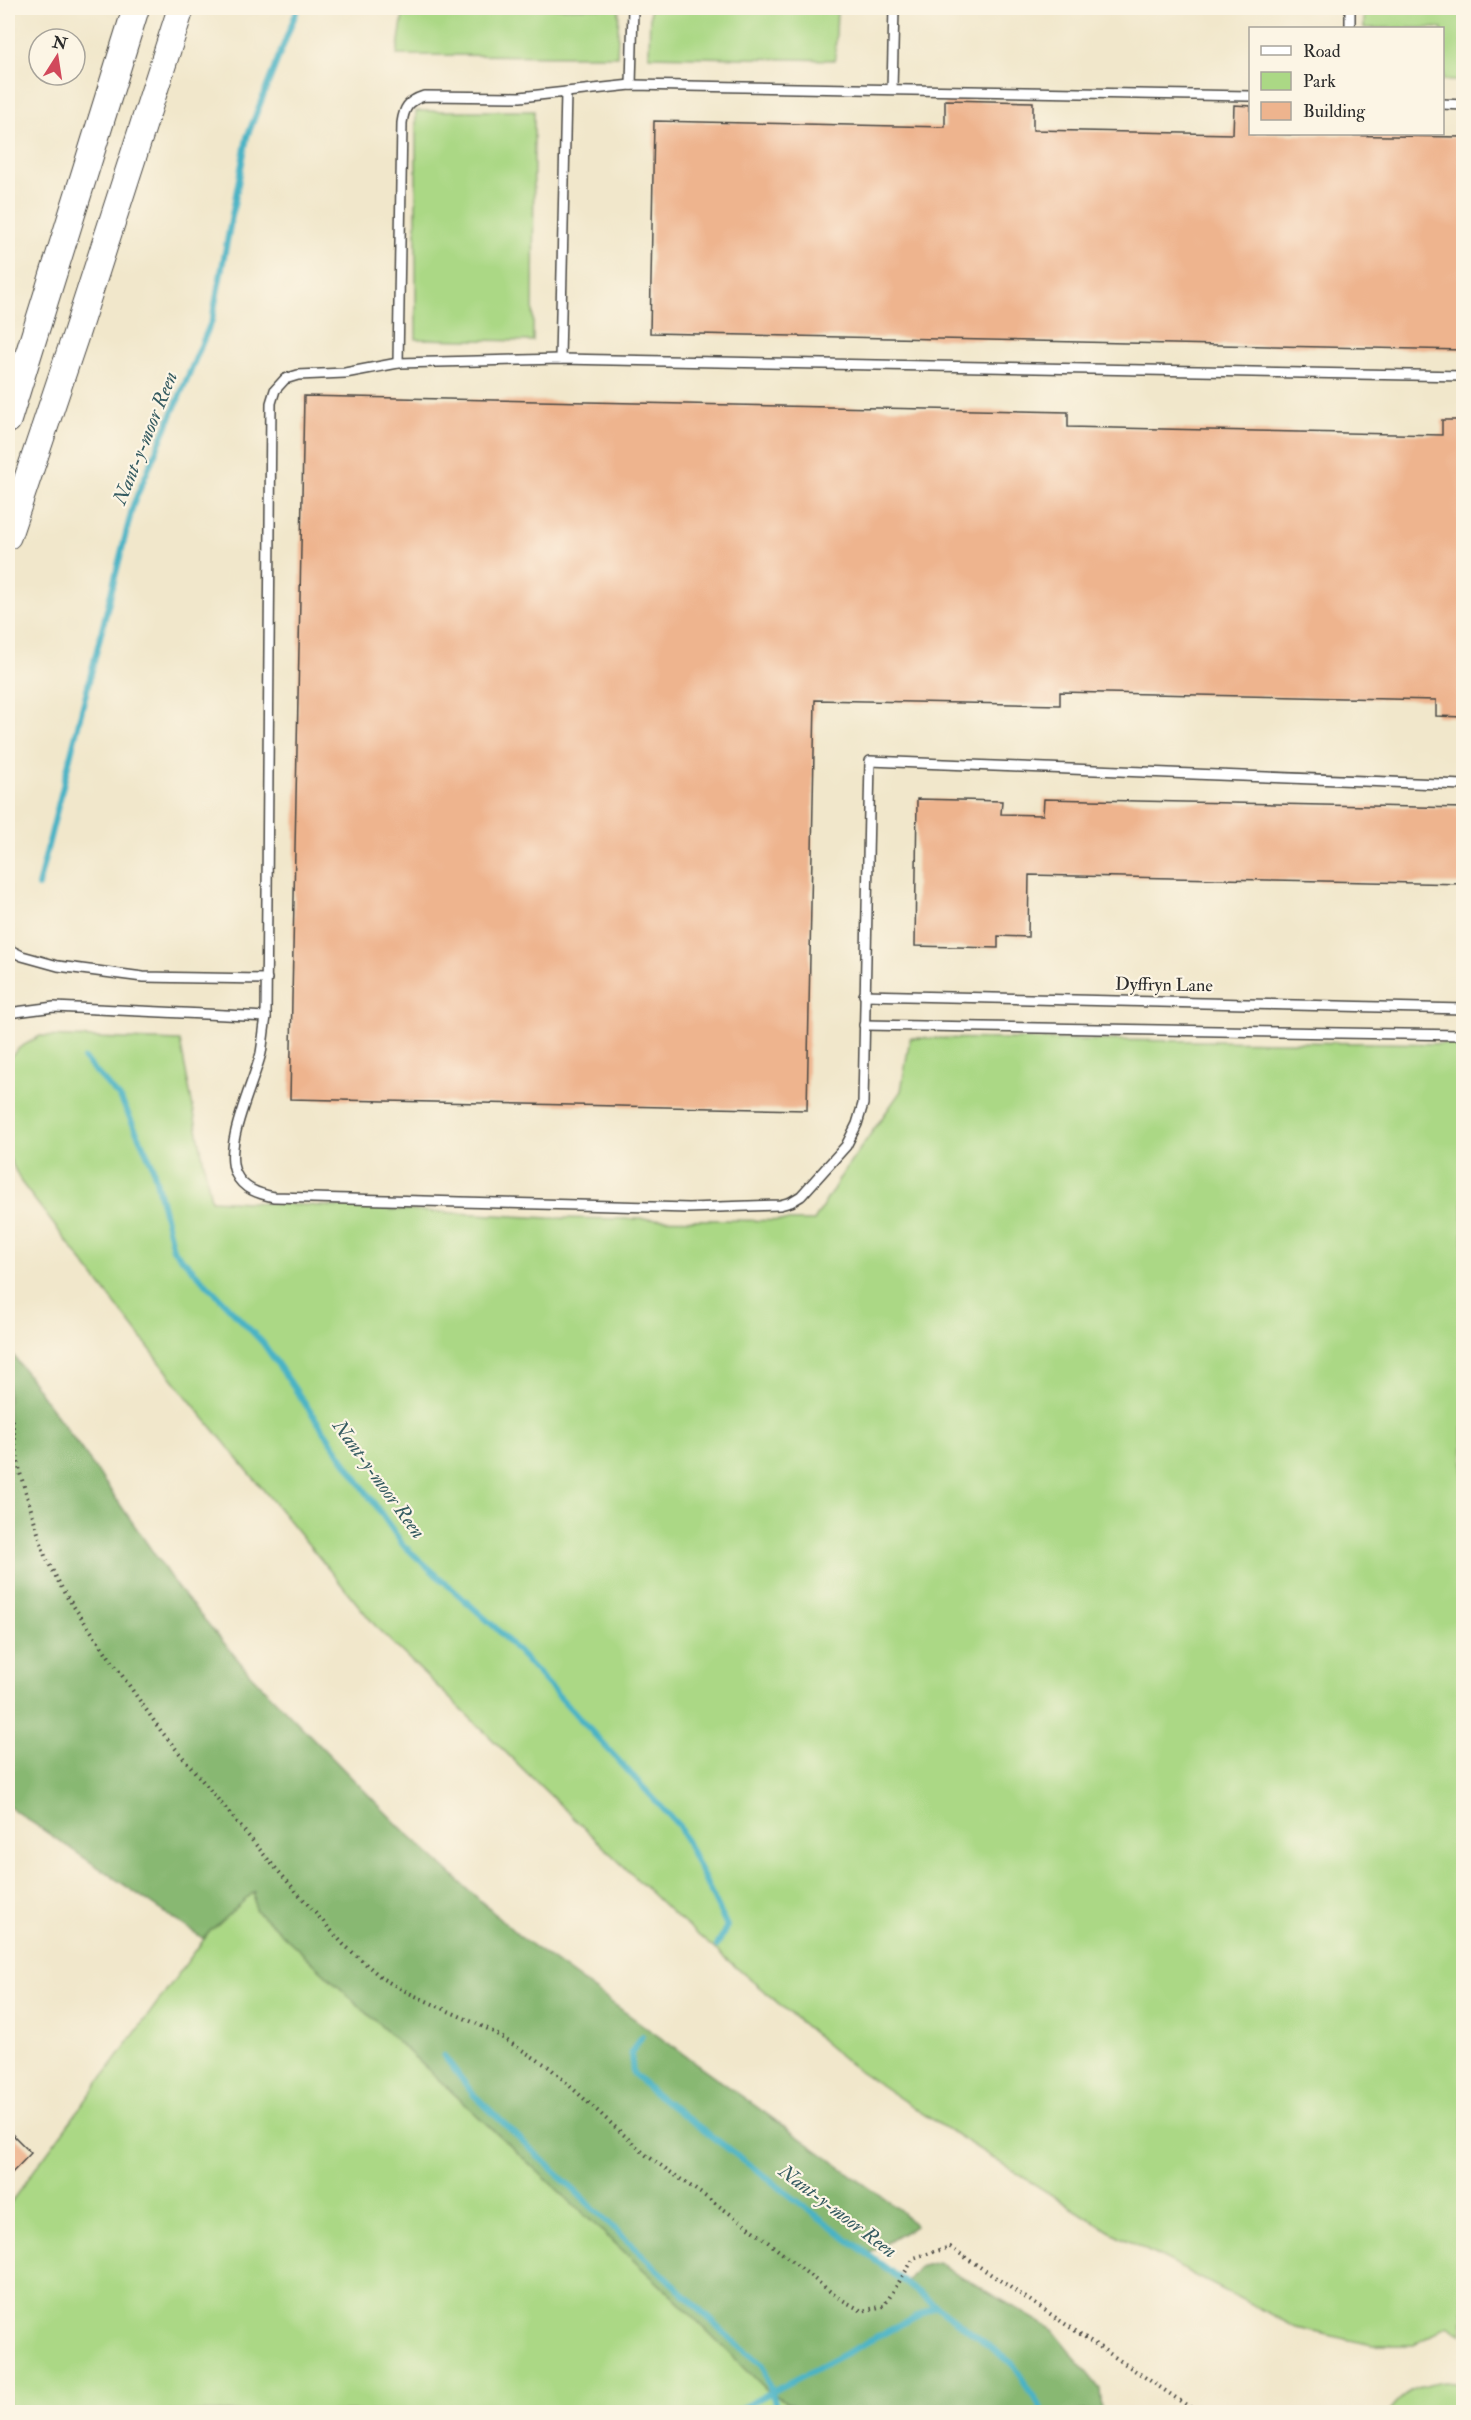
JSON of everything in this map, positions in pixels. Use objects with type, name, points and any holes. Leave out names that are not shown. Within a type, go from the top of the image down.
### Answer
[{"type":"street","points":[[8,420],[136,8]]},
{"type":"street","points":[[8,536],[181,8]]},
{"type":"lane","points":[[632,85],[633,8]]},
{"type":"lane","points":[[891,89],[894,8]]},
{"type":"lane","points":[[1350,8],[1350,27]]},
{"type":"lane","points":[[398,363],[402,123],[407,104],[414,99],[424,96],[520,98],[632,85],[1249,96]]},
{"type":"lane","points":[[560,359],[566,92]]},
{"type":"lane","points":[[1444,104],[1464,105]]},
{"type":"lane","points":[[1464,376],[560,359],[398,363],[345,373],[298,375],[285,380],[275,390],[271,403],[266,1017],[260,1055],[233,1148],[236,1174],[251,1190],[274,1197],[689,1208],[780,1205],[801,1196],[846,1146],[857,1124],[863,1104],[870,761],[1464,785]]},
{"type":"lane","points":[[8,949],[22,956],[58,966],[143,977],[267,979]]},
{"type":"lane","name":"Dyffryn Lane","points":[[864,995],[1464,1009]]},
{"type":"lane","points":[[8,1013],[54,1008],[266,1017]]},
{"type":"lane","points":[[864,1025],[1464,1035]]},
{"type":"path","points":[[8,1416],[12,1421],[20,1473],[45,1556],[65,1594],[161,1731],[271,1863],[343,1944],[383,1979],[490,2030],[549,2067],[646,2155],[749,2228],[837,2297],[862,2311],[884,2306],[914,2258],[950,2247],[1197,2412]]},
{"type":"green space","points":[[404,8],[619,8],[617,56],[397,55]]},
{"type":"green space","points":[[650,8],[837,8],[835,60],[649,56]]},
{"type":"green space","points":[[1364,8],[1463,8],[1463,82],[1444,80],[1444,27],[1364,27]]},
{"type":"green space","points":[[416,111],[534,111],[533,341],[416,339]]},
{"type":"green space","points":[[40,1036],[180,1041],[211,1200],[549,1218],[814,1221],[843,1173],[901,1091],[910,1038],[1463,1044],[1463,2334],[1448,2325],[1414,2345],[1372,2345],[1297,2328],[1109,2231],[931,2119],[852,2066],[671,1912],[378,1629],[187,1397],[21,1182],[8,1155],[8,1059],[19,1048]]},
{"type":"green space","points":[[8,1348],[177,1587],[250,1674],[399,1826],[519,1936],[900,2210],[915,2226],[868,2254],[905,2284],[919,2267],[937,2262],[1053,2330],[1100,2389],[1102,2412],[807,2412],[770,2393],[673,2297],[255,1909],[254,1892],[204,1939],[8,1806]]},
{"type":"green space","points":[[254,1891],[255,1909],[673,2297],[770,2393],[807,2412],[8,2412],[8,2206],[210,1931]]},
{"type":"green space","points":[[1446,2381],[1463,2383],[1463,2412],[1389,2412],[1400,2399],[1413,2390]]},
{"type":"building","points":[[945,100],[1033,102],[1033,130],[1233,134],[1234,105],[1249,106],[1249,135],[1464,137],[1464,350],[650,333],[654,121],[945,127]]},
{"type":"building","points":[[304,396],[1068,412],[1068,427],[1442,435],[1442,420],[1464,420],[1464,717],[1436,716],[1436,700],[1060,692],[1060,705],[815,700],[807,1110],[290,1099]]},
{"type":"building","points":[[917,799],[1002,801],[1001,814],[1043,815],[1044,799],[1464,808],[1464,884],[1029,875],[1028,937],[998,936],[998,948],[915,946]]},
{"type":"building","points":[[8,2130],[31,2153],[8,2177]]},
{"type":"waterway","name":"Nant-y-moor Reen","points":[[38,886],[133,505],[212,320],[247,137],[298,8]]},
{"type":"waterway","name":"Nant-y-moor Reen","points":[[84,1059],[121,1099],[152,1164],[173,1249],[263,1343],[403,1545],[497,1629],[679,1826],[727,1926],[717,1946]]},
{"type":"waterway","name":"Nant-y-moor Reen","points":[[642,2036],[631,2053],[633,2073],[649,2089],[1013,2364],[1043,2412]]},
{"type":"waterway","points":[[444,2056],[473,2094],[735,2343],[763,2365],[778,2412]]},
{"type":"waterway","points":[[734,2412],[936,2306]]}]
